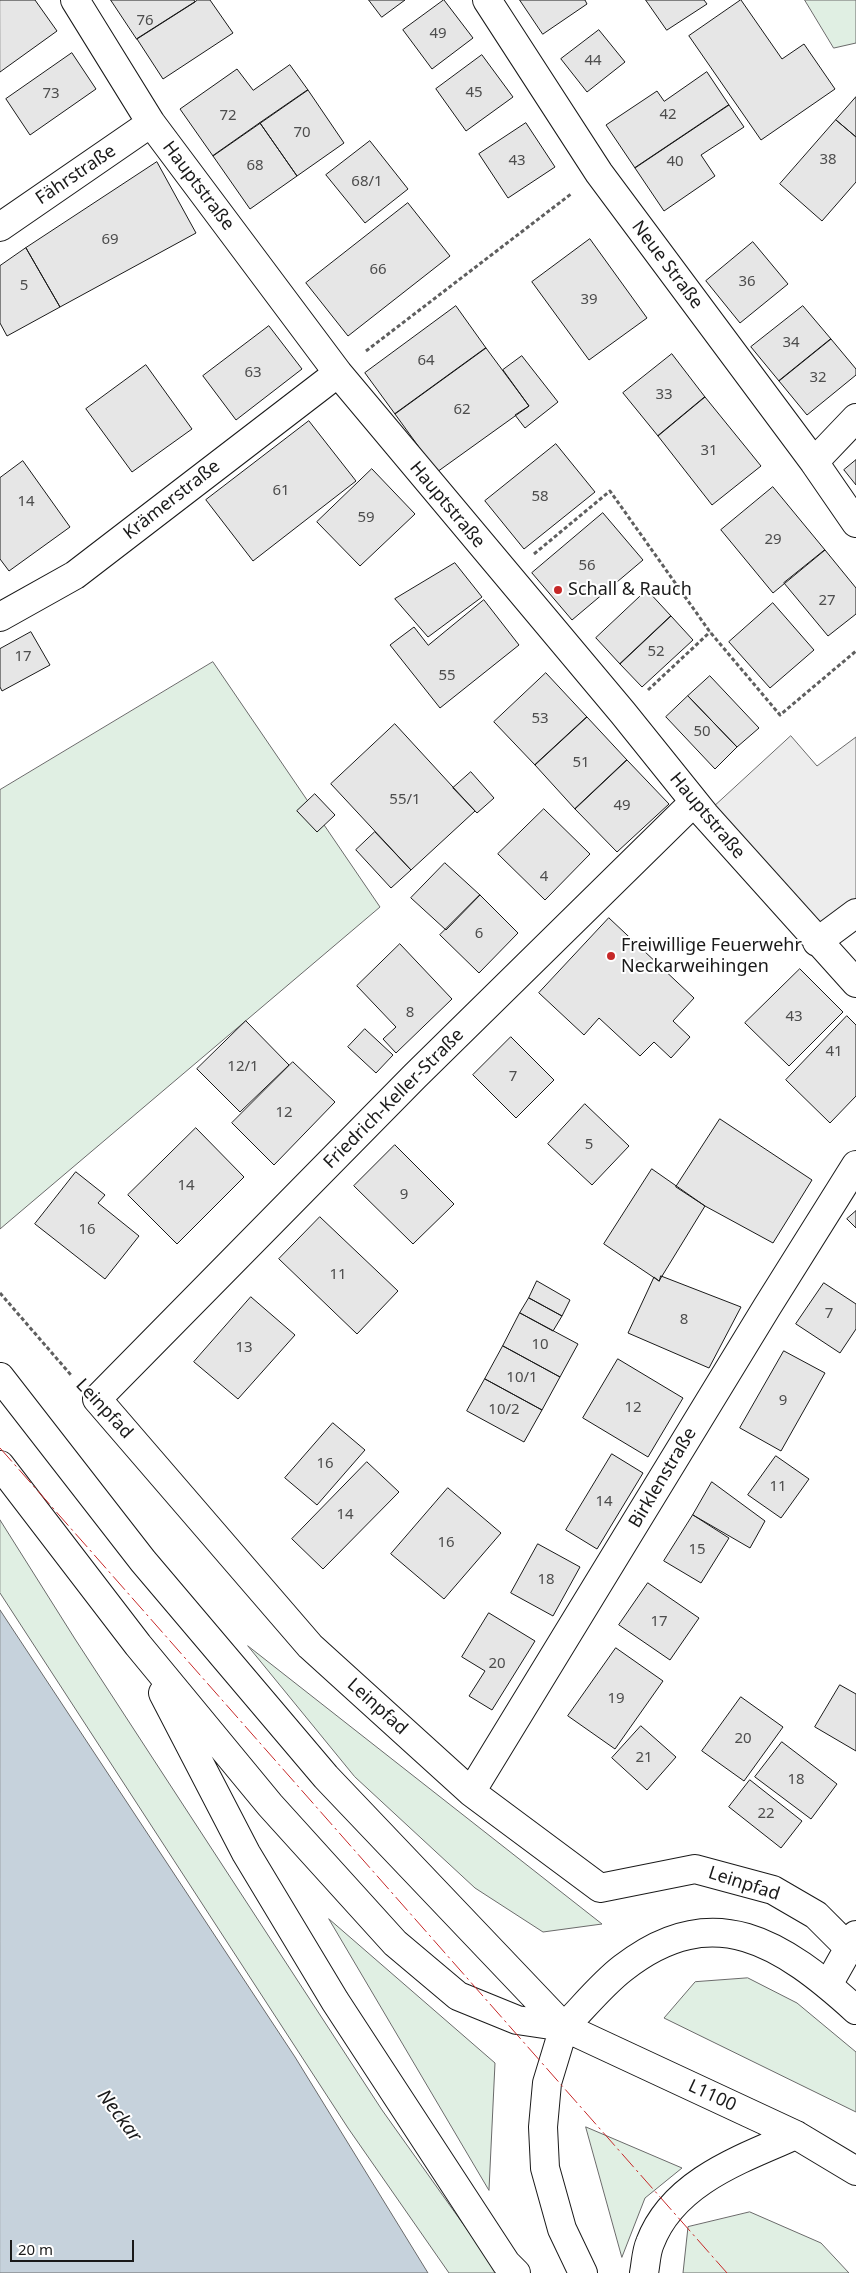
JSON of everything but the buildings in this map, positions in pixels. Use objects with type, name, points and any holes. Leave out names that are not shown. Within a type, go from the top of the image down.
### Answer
[{"type":"street","name":"Hauptstraße","points":[[75,0],[151,123],[338,373],[507,577],[623,713],[694,802],[817,942],[856,983]]},
{"type":"street","name":"Neue Straße","points":[[487,0],[599,173],[814,462],[856,523]]},
{"type":"street","name":"Fährstraße","points":[[0,227],[151,123]]},
{"type":"street","name":"Krämerstraße","points":[[0,617],[75,575],[338,373]]},
{"type":"street","points":[[814,462],[856,418]]},
{"type":"street","name":"Friedrich-Keller-Straße","points":[[97,1399],[415,1076],[694,802]]},
{"type":"street","points":[[817,942],[856,913]]},
{"type":"street","name":"Birklenstraße","points":[[471,1792],[767,1307],[856,1165]]},
{"type":"street","points":[[0,1377],[143,1561],[326,1777],[564,2027]]},
{"type":"street","name":"Leinpfad","points":[[97,1399],[310,1646],[471,1792],[600,1888],[695,1869],[773,1890],[816,1914],[852,1942]]},
{"type":"street","points":[[0,1464],[138,1645],[270,1805],[395,1943],[458,1996],[517,2020],[564,2027]]},
{"type":"street","points":[[138,1645],[251,1862],[335,2001],[506,2263],[516,2273]]},
{"type":"street","points":[[583,2273],[562,2229],[545,2168],[543,2126],[547,2083],[564,2027],[622,1968],[665,1941],[711,1932],[738,1934],[763,1942],[828,1985],[853,2008]]},
{"type":"street","points":[[828,1985],[852,1942]]},
{"type":"street","name":"L1100","points":[[564,2027],[796,2135],[856,2170]]},
{"type":"street","points":[[644,2273],[650,2243],[669,2210],[684,2192],[732,2163],[796,2135]]},
{"type":"path","points":[[338,373],[599,173]]},
{"type":"path","points":[[507,577],[610,491],[710,632],[780,715],[856,651]]},
{"type":"path","points":[[623,713],[710,632]]},
{"type":"path","name":"Leinpfad","points":[[0,1293],[61,1365],[97,1399]]},
{"type":"green space","points":[[805,0],[856,0],[856,43],[834,48]]},
{"type":"green space","points":[[213,662],[380,907],[0,1229],[0,790]]},
{"type":"green space","points":[[0,1520],[75,1639],[382,2110],[498,2273],[449,2273],[348,2128],[0,1593]]},
{"type":"green space","points":[[248,1646],[602,1924],[543,1932],[475,1888],[355,1777]]},
{"type":"green space","points":[[329,1919],[495,2063],[489,2190]]},
{"type":"green space","points":[[748,1978],[797,2003],[856,2052],[856,2112],[664,2018],[695,1982]]},
{"type":"green space","points":[[586,2127],[682,2168],[645,2198],[622,2257]]},
{"type":"green space","points":[[750,2212],[821,2243],[849,2273],[683,2273],[688,2227]]},
{"type":"shaded area","points":[[791,736],[817,766],[856,737],[856,913],[817,942],[705,815]]},
{"type":"water","name":"Neckar","points":[[0,1610],[295,2057],[428,2273],[0,2273]]},
{"type":"power","points":[[0,1448],[727,2273]]},
{"type":"place","name":"Schall & Rauch","points":[[558,590]]},
{"type":"place","name":"Freiwillige Feuerwehr Neckarweihingen","points":[[611,956]]}]
